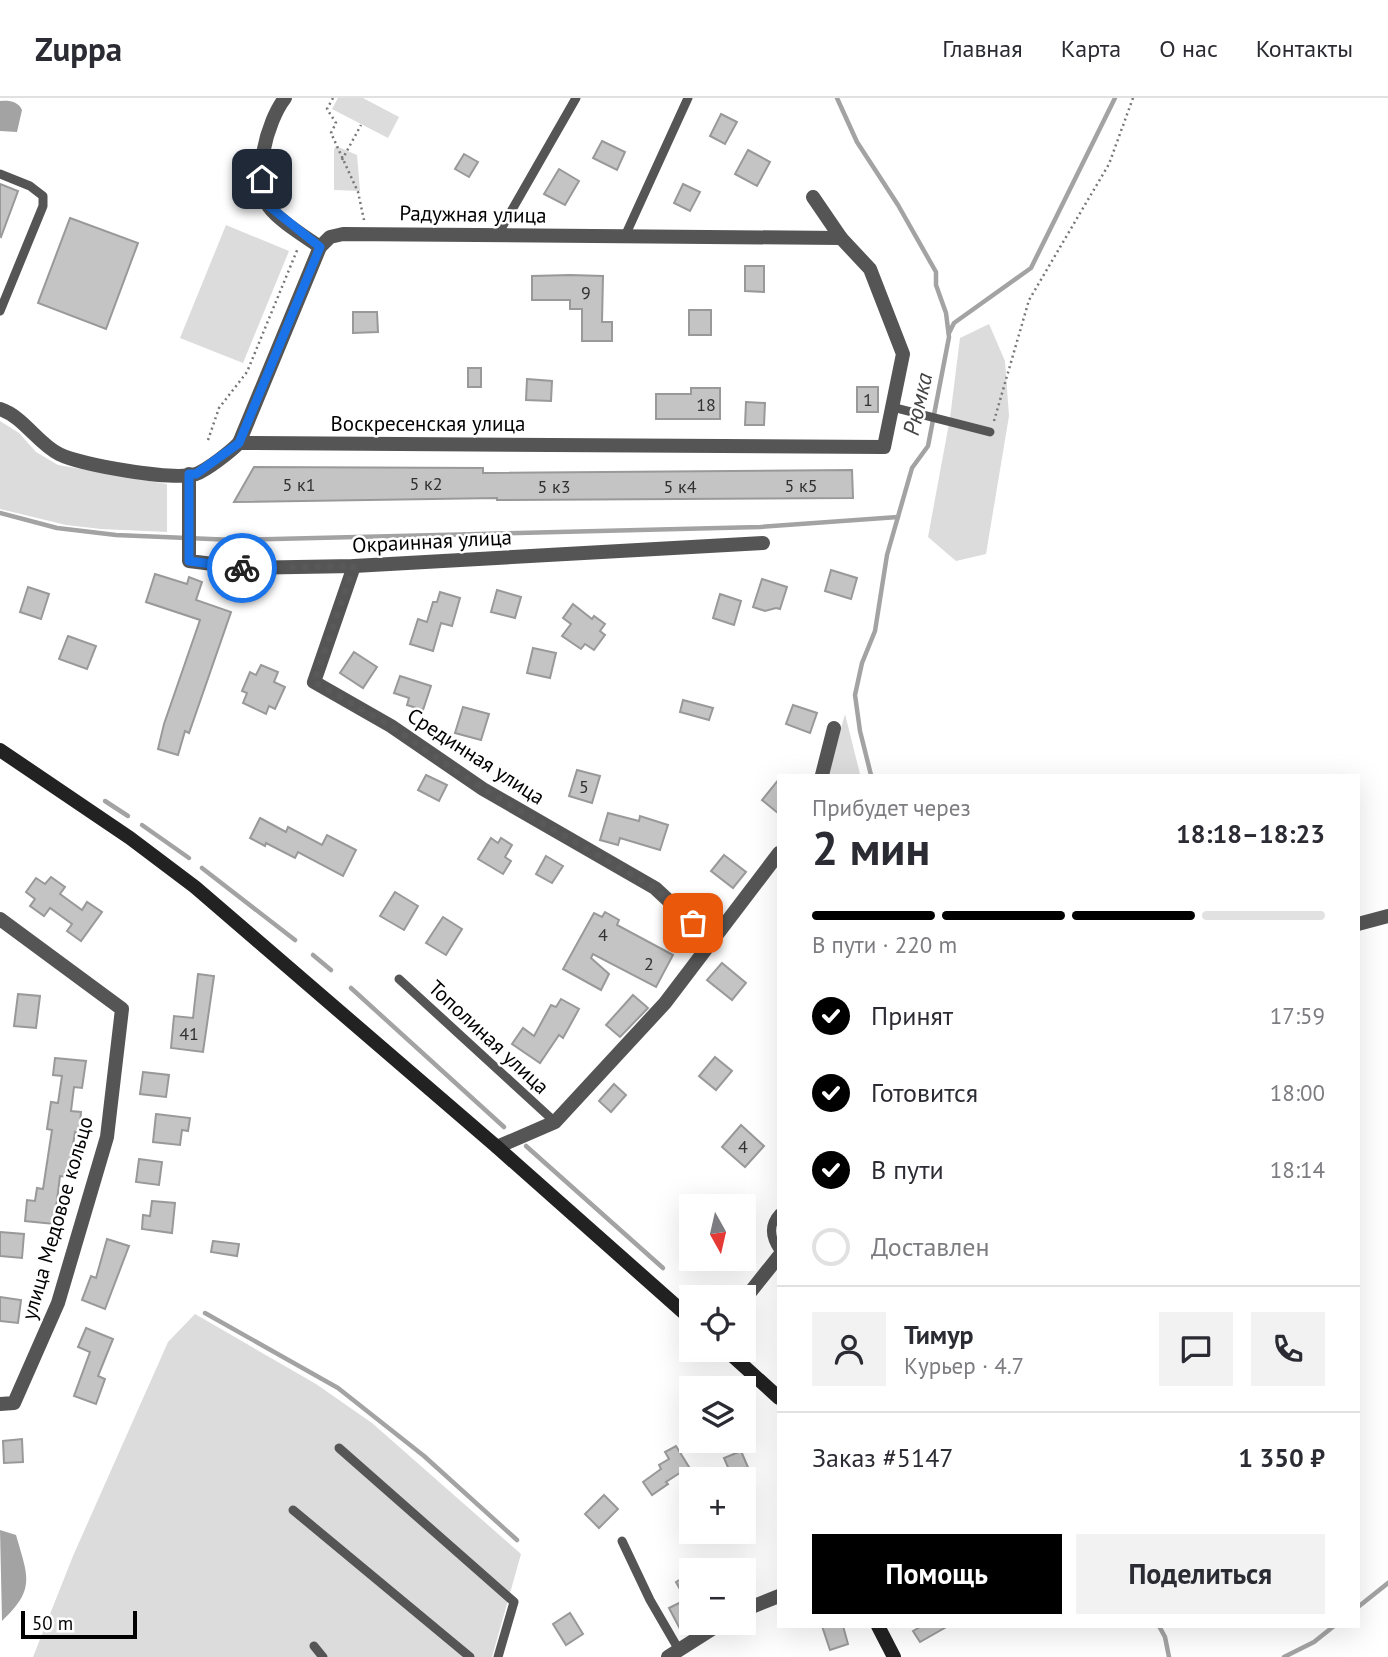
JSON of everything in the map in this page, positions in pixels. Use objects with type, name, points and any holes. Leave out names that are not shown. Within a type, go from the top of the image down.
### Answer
[{"type":"main road","points":[[0,750],[130,838],[195,887],[497,1147],[679,1308]]},
{"type":"main road","points":[[740,1362],[777,1396]]},
{"type":"main road","points":[[878,1628],[894,1657]]},
{"type":"street","points":[[0,409],[10,412],[57,453],[81,462],[174,476],[196,474],[239,443],[320,247],[269,206],[263,192],[264,146],[276,110],[285,98]]},
{"type":"street","points":[[813,197],[841,238],[870,269],[903,354],[892,407]]},
{"type":"street","name":"Радужная улица","points":[[320,247],[330,237],[342,234],[841,238]]},
{"type":"street","name":"Воскресенская улица","points":[[239,443],[884,447],[892,407]]},
{"type":"street","name":"Окраинная улица","points":[[189,474],[189,561],[245,568],[354,566],[763,542]]},
{"type":"street","name":"Срединная улица","points":[[354,566],[314,682],[391,726],[483,789],[655,888],[712,941]]},
{"type":"street","points":[[822,774],[834,729]]},
{"type":"street","points":[[497,1147],[555,1122],[665,1003],[777,856]]},
{"type":"street","points":[[1360,923],[1388,916]]},
{"type":"street","name":"улица Медовое кольцо","points":[[0,919],[122,1009],[107,1137],[58,1303],[14,1403],[0,1404]]},
{"type":"street","points":[[755,1285],[777,1256]]},
{"type":"street","points":[[756,1606],[777,1597]]},
{"type":"street","points":[[673,1653],[702,1635]]},
{"type":"lane","points":[[497,236],[576,98]]},
{"type":"lane","points":[[625,236],[688,98]]},
{"type":"lane","points":[[0,174],[30,186],[43,196],[43,206],[0,311]]},
{"type":"lane","points":[[892,407],[990,432]]},
{"type":"lane","name":"Тополиная улица","points":[[399,979],[555,1122]]},
{"type":"lane","points":[[777,1215],[772,1220],[771,1239],[777,1250]]},
{"type":"lane","points":[[339,1448],[514,1602],[498,1657]]},
{"type":"lane","points":[[293,1510],[470,1657]]},
{"type":"lane","points":[[622,1541],[673,1653]]},
{"type":"lane","points":[[314,1646],[323,1657]]},
{"type":"path","points":[[333,98],[327,108],[336,123],[331,133],[358,192],[367,234]]},
{"type":"path","points":[[990,432],[1029,300],[1109,164],[1133,98]]},
{"type":"path","points":[[342,160],[361,125]]},
{"type":"path","points":[[208,440],[219,408],[247,372],[303,234]]},
{"type":"shaded area","points":[[338,98],[363,98],[399,117],[388,138],[332,109]]},
{"type":"shaded area","points":[[0,101],[13,102],[22,110],[17,132],[0,131]]},
{"type":"shaded area","points":[[336,146],[357,155],[360,191],[334,190]]},
{"type":"shaded area","points":[[226,225],[289,251],[243,363],[180,338]]},
{"type":"shaded area","points":[[989,324],[1005,361],[1009,416],[986,554],[956,561],[928,537],[950,418],[960,338]]},
{"type":"shaded area","points":[[0,421],[19,433],[36,452],[58,465],[167,484],[167,532],[66,525],[0,509]]},
{"type":"shaded area","points":[[845,714],[860,774],[828,774]]},
{"type":"shaded area","points":[[195,1314],[316,1384],[372,1423],[521,1554],[492,1657],[33,1657],[73,1556],[168,1342]]},
{"type":"shaded area","points":[[0,1530],[16,1535],[26,1572],[25,1591],[2,1621]]},
{"type":"building","points":[[721,114],[737,122],[725,144],[710,136]]},
{"type":"building","points":[[602,141],[625,152],[617,170],[593,158]]},
{"type":"building","points":[[748,150],[770,162],[757,186],[735,174]]},
{"type":"building","points":[[464,154],[478,162],[469,177],[455,169]]},
{"type":"building","points":[[559,169],[579,181],[565,205],[544,194]]},
{"type":"building","points":[[0,184],[18,191],[1,237],[0,236]]},
{"type":"building","points":[[683,184],[700,192],[690,211],[674,203]]},
{"type":"building","points":[[70,218],[138,243],[106,329],[38,303]]},
{"type":"building","points":[[745,266],[764,266],[764,292],[745,291]]},
{"type":"building","points":[[532,276],[603,276],[602,322],[612,322],[612,341],[582,341],[582,309],[570,309],[570,300],[532,300]]},
{"type":"building","points":[[689,310],[711,310],[711,335],[689,335]]},
{"type":"building","points":[[353,312],[377,312],[378,332],[353,333]]},
{"type":"building","points":[[468,368],[481,368],[481,387],[468,387]]},
{"type":"building","points":[[527,379],[552,381],[551,401],[526,400]]},
{"type":"building","points":[[857,387],[878,387],[878,412],[857,412]]},
{"type":"building","points":[[691,388],[720,388],[720,419],[656,419],[656,394],[691,394]]},
{"type":"building","points":[[746,402],[765,403],[764,425],[745,425]]},
{"type":"building","points":[[254,467],[483,468],[483,473],[852,470],[853,498],[497,498],[234,502]]},
{"type":"building","points":[[831,570],[857,578],[851,599],[825,591]]},
{"type":"building","points":[[155,574],[187,584],[189,577],[202,582],[196,600],[231,612],[189,733],[185,731],[178,755],[158,749],[200,620],[146,602]]},
{"type":"building","points":[[762,579],[787,587],[780,609],[765,611],[753,607]]},
{"type":"building","points":[[28,587],[49,594],[41,619],[20,612]]},
{"type":"building","points":[[497,590],[521,597],[515,618],[491,612]]},
{"type":"building","points":[[440,592],[460,598],[452,626],[441,623],[433,651],[410,644],[418,619],[427,622],[433,602],[437,602]]},
{"type":"building","points":[[720,594],[741,601],[734,625],[713,618]]},
{"type":"building","points":[[573,604],[592,619],[594,616],[605,624],[600,631],[605,635],[594,650],[585,644],[581,649],[562,636],[571,624],[563,618]]},
{"type":"building","points":[[68,636],[96,646],[87,669],[59,659]]},
{"type":"building","points":[[533,648],[556,653],[550,678],[527,673]]},
{"type":"building","points":[[354,652],[377,667],[363,688],[340,673]]},
{"type":"building","points":[[261,665],[278,672],[274,682],[285,687],[275,709],[269,706],[266,714],[243,703],[247,693],[242,691],[250,672],[256,675]]},
{"type":"building","points":[[400,676],[431,686],[423,710],[407,705],[409,698],[394,693]]},
{"type":"building","points":[[683,700],[713,708],[709,720],[680,712]]},
{"type":"building","points":[[793,705],[817,713],[810,733],[786,724]]},
{"type":"building","points":[[463,707],[489,714],[481,740],[455,733]]},
{"type":"building","points":[[577,770],[600,776],[592,803],[569,796]]},
{"type":"building","points":[[426,775],[447,785],[439,801],[418,790]]},
{"type":"building","points":[[777,781],[777,812],[762,800]]},
{"type":"building","points":[[608,813],[639,821],[640,816],[668,825],[660,850],[620,838],[618,845],[600,840]]},
{"type":"building","points":[[260,818],[286,832],[288,827],[322,845],[327,835],[356,850],[343,876],[298,852],[295,858],[250,838]]},
{"type":"building","points":[[491,838],[498,843],[501,838],[512,845],[505,857],[511,861],[503,874],[478,859]]},
{"type":"building","points":[[724,855],[746,872],[733,888],[711,871]]},
{"type":"building","points":[[546,856],[563,866],[552,883],[536,874]]},
{"type":"building","points":[[51,877],[65,887],[60,894],[82,910],[87,902],[102,912],[81,941],[67,931],[72,924],[50,908],[44,916],[30,906],[35,899],[26,892],[36,878],[45,884]]},
{"type":"building","points":[[395,892],[418,906],[404,930],[380,916]]},
{"type":"building","points":[[605,912],[619,920],[617,925],[673,955],[656,987],[593,954],[591,958],[609,974],[601,990],[563,969],[594,913],[602,917]]},
{"type":"building","points":[[443,917],[462,929],[446,955],[426,943]]},
{"type":"building","points":[[722,963],[746,983],[732,1000],[707,980]]},
{"type":"building","points":[[198,974],[214,976],[203,1052],[171,1048],[174,1016],[193,1018]]},
{"type":"building","points":[[18,994],[40,996],[36,1028],[14,1026]]},
{"type":"building","points":[[633,995],[648,1008],[620,1037],[606,1025]]},
{"type":"building","points":[[561,999],[579,1009],[563,1038],[559,1035],[540,1063],[512,1044],[523,1028],[534,1036],[551,1005],[556,1007]]},
{"type":"building","points":[[715,1057],[732,1071],[716,1090],[699,1076]]},
{"type":"building","points":[[55,1058],[86,1061],[82,1088],[74,1087],[71,1111],[81,1112],[79,1133],[75,1132],[68,1177],[60,1176],[54,1224],[25,1221],[27,1200],[35,1201],[37,1188],[43,1189],[52,1130],[47,1129],[51,1102],[58,1103],[62,1076],[53,1075]]},
{"type":"building","points":[[143,1072],[169,1075],[166,1097],[140,1094]]},
{"type":"building","points":[[614,1084],[626,1095],[611,1112],[599,1101]]},
{"type":"building","points":[[156,1114],[190,1118],[188,1131],[182,1130],[180,1145],[153,1142]]},
{"type":"building","points":[[741,1125],[764,1146],[745,1167],[722,1147]]},
{"type":"building","points":[[139,1159],[162,1162],[159,1185],[136,1182]]},
{"type":"building","points":[[152,1201],[175,1203],[172,1233],[142,1229],[143,1215],[150,1216]]},
{"type":"building","points":[[0,1232],[24,1234],[22,1258],[0,1256]]},
{"type":"building","points":[[107,1239],[129,1246],[105,1309],[82,1300],[91,1276],[96,1278]]},
{"type":"building","points":[[213,1241],[239,1244],[237,1256],[211,1252]]},
{"type":"building","points":[[0,1297],[21,1300],[18,1323],[0,1321]]},
{"type":"building","points":[[86,1328],[113,1339],[98,1376],[105,1379],[96,1404],[74,1396],[90,1352],[78,1347]]},
{"type":"building","points":[[22,1439],[23,1462],[4,1463],[3,1441]]},
{"type":"building","points":[[676,1446],[689,1467],[679,1467],[679,1474],[652,1495],[643,1482],[661,1469],[659,1465],[669,1459],[665,1452]]},
{"type":"building","points":[[742,1453],[748,1467],[728,1467],[724,1458]]},
{"type":"building","points":[[604,1495],[618,1509],[599,1528],[585,1514]]},
{"type":"building","points":[[679,1603],[679,1627],[669,1608]]},
{"type":"building","points":[[570,1613],[583,1634],[566,1645],[553,1624]]},
{"type":"building","points":[[823,1628],[844,1628],[848,1644],[830,1650]]},
{"type":"building","points":[[918,1628],[944,1628],[920,1642],[913,1631]]},
{"type":"waterway","name":"Рюмка","points":[[837,98],[857,142],[898,205],[936,272],[936,285],[946,313],[949,337],[928,446],[912,468],[887,555],[875,631],[862,663],[855,695],[860,731],[871,774]]},
{"type":"waterway","points":[[949,333],[954,323],[1031,268],[1115,98]]},
{"type":"waterway","points":[[0,513],[57,528],[116,535],[234,540],[760,527],[898,517]]},
{"type":"waterway","points":[[105,801],[128,816]]},
{"type":"waterway","points":[[142,825],[189,858]]},
{"type":"waterway","points":[[202,868],[295,940]]},
{"type":"waterway","points":[[313,955],[331,970]]},
{"type":"waterway","points":[[351,988],[504,1127]]},
{"type":"waterway","points":[[526,1146],[663,1268]]},
{"type":"waterway","points":[[205,1313],[338,1388],[424,1456],[517,1540]]},
{"type":"waterway","points":[[1360,1605],[1388,1583]]},
{"type":"waterway","name":"Рюмка","points":[[1160,1628],[1169,1657]]},
{"type":"waterway","points":[[1284,1657],[1314,1642],[1332,1628]]},
{"type":"way so far","points":[[242,568],[354,566],[314,682],[391,726],[483,789],[655,888],[693,923]]},
{"type":"route","points":[[242,568],[189,561],[189,474],[196,474],[239,443],[320,247],[269,206],[263,192],[262,179]]}]
